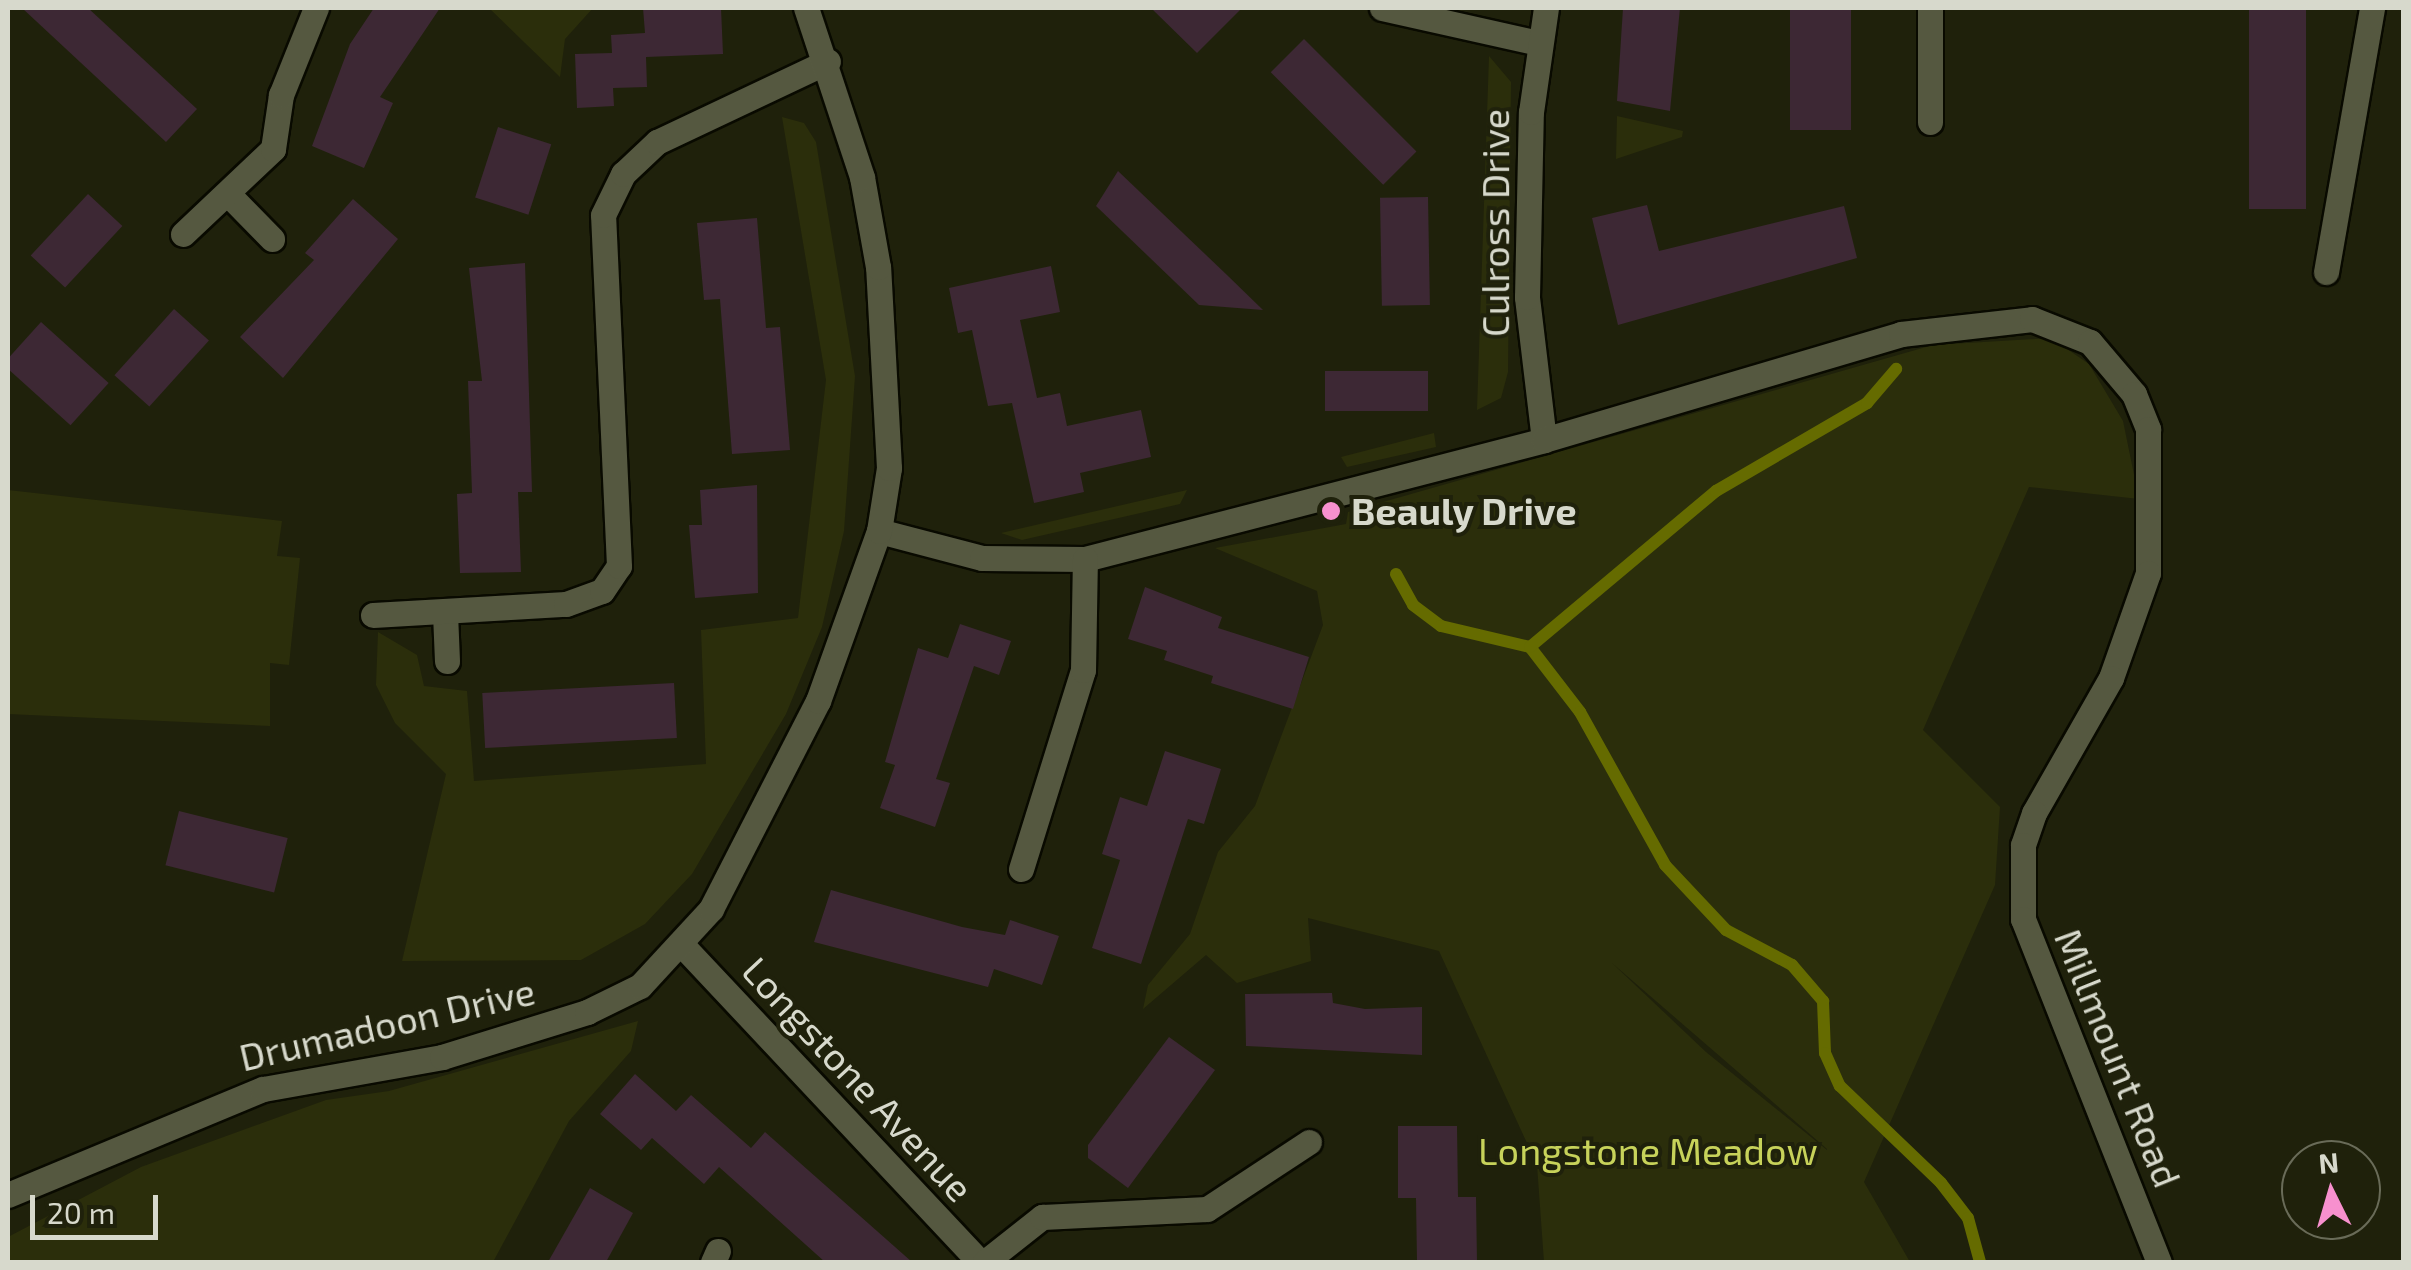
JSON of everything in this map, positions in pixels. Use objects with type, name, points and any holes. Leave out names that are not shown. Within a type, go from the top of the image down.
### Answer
[{"type":"street","points":[[184,234],[273,149],[280,95],[316,8]]},
{"type":"street","name":"Drumadoon Drive","points":[[8,1194],[263,1089],[533,1032],[640,986],[683,946],[784,781],[879,531],[889,468],[878,267],[828,61],[806,8]]},
{"type":"street","points":[[1382,8],[1539,43]]},
{"type":"street","name":"Culross Drive","points":[[1544,440],[1527,297],[1539,43],[1546,8]]},
{"type":"street","points":[[1930,8],[1930,122]]},
{"type":"street","points":[[2326,272],[2372,8]]},
{"type":"street","points":[[373,616],[566,604],[602,591],[618,566],[603,215],[623,174],[657,142],[828,61]]},
{"type":"street","points":[[228,194],[272,239]]},
{"type":"street","name":"Millmount Road","points":[[1544,440],[1901,334],[2032,318],[2064,327],[2113,363],[2148,429],[2153,514],[2132,632],[2034,813],[2020,878],[2035,962],[2159,1262]]},
{"type":"street","points":[[879,531],[982,558],[1085,559],[1544,440]]},
{"type":"street","points":[[1021,868],[1083,670],[1085,559]]},
{"type":"street","points":[[445,613],[447,661]]},
{"type":"street","name":"Longstone Avenue","points":[[683,946],[982,1262]]},
{"type":"street","points":[[982,1262],[1042,1217],[1207,1209],[1309,1142]]},
{"type":"green space","points":[[489,8],[593,8],[565,39],[560,77]]},
{"type":"green space","points":[[1489,56],[1511,82],[1508,372],[1501,398],[1477,410]]},
{"type":"green space","points":[[1617,116],[1683,131],[1682,137],[1616,159]]},
{"type":"green space","points":[[782,117],[804,123],[816,142],[855,376],[844,531],[822,627],[786,714],[692,874],[645,924],[581,960],[402,961],[446,774],[395,723],[376,685],[378,632],[417,655],[424,686],[467,691],[474,781],[706,764],[701,630],[798,618],[826,380]]},
{"type":"green space","name":"Longstone Meadow","points":[[2051,338],[2089,364],[2123,421],[2139,499],[2029,487],[1923,730],[2000,807],[1995,885],[1864,1182],[1910,1262],[1544,1262],[1537,1165],[1439,951],[1308,918],[1311,961],[1237,983],[1206,955],[1143,1009],[1148,985],[1190,934],[1218,852],[1255,806],[1323,625],[1317,591],[1215,548],[1346,524],[1348,512],[1933,345]],"holes":[[[1612,963],[1827,1149],[1706,1052]]]},
{"type":"green space","points":[[1434,433],[1436,447],[1347,467],[1341,457]]},
{"type":"green space","points":[[8,490],[282,521],[277,556],[300,558],[289,665],[270,663],[270,726],[8,714]]},
{"type":"green space","points":[[1187,490],[1180,504],[1022,540],[1001,533]]},
{"type":"green space","points":[[638,1021],[631,1051],[569,1121],[493,1262],[8,1262],[8,1237],[141,1167],[326,1100],[389,1091]]},
{"type":"building","points":[[22,8],[88,8],[197,109],[166,142]]},
{"type":"building","points":[[374,8],[440,8],[380,97],[393,103],[364,168],[312,146],[350,44]]},
{"type":"building","points":[[643,8],[721,8],[723,54],[646,57],[647,87],[613,88],[614,106],[577,108],[575,54],[612,53],[611,35],[645,33]]},
{"type":"building","points":[[1151,8],[1242,8],[1197,53]]},
{"type":"building","points":[[1623,8],[1680,8],[1670,111],[1617,101]]},
{"type":"building","points":[[1790,8],[1851,8],[1851,130],[1790,130]]},
{"type":"building","points":[[2249,8],[2306,8],[2306,209],[2249,209]]},
{"type":"building","points":[[1304,39],[1416,151],[1383,185],[1271,72]]},
{"type":"building","points":[[498,127],[551,144],[528,215],[475,197]]},
{"type":"building","points":[[1118,171],[1263,310],[1199,305],[1096,206]]},
{"type":"building","points":[[88,194],[122,226],[65,287],[31,255]]},
{"type":"building","points":[[1428,197],[1430,305],[1382,306],[1380,198]]},
{"type":"building","points":[[353,199],[398,239],[283,378],[240,337],[314,260],[305,253]]},
{"type":"building","points":[[1647,205],[1659,251],[1844,206],[1857,258],[1618,325],[1592,218]]},
{"type":"building","points":[[757,218],[766,328],[780,327],[790,450],[732,454],[720,299],[704,300],[697,223]]},
{"type":"building","points":[[525,263],[532,492],[518,492],[521,572],[460,573],[457,494],[472,493],[468,381],[482,381],[469,268]]},
{"type":"building","points":[[1051,266],[1060,312],[1020,320],[1037,398],[1060,393],[1067,426],[1141,410],[1151,457],[1080,473],[1084,492],[1034,503],[1012,403],[988,406],[972,330],[958,333],[949,288]]},
{"type":"building","points":[[174,309],[209,340],[149,407],[114,375]]},
{"type":"building","points":[[41,322],[109,383],[70,425],[8,369],[8,359]]},
{"type":"building","points":[[1325,371],[1428,371],[1428,411],[1325,411]]},
{"type":"building","points":[[757,485],[758,593],[695,598],[689,525],[702,525],[700,490]]},
{"type":"building","points":[[1145,587],[1222,617],[1218,628],[1309,657],[1293,709],[1211,683],[1213,676],[1164,660],[1167,651],[1128,639]]},
{"type":"building","points":[[960,624],[1011,641],[999,675],[974,666],[936,779],[950,783],[935,827],[880,808],[895,765],[885,762],[918,648],[948,658]]},
{"type":"building","points":[[674,683],[677,738],[485,748],[482,693]]},
{"type":"building","points":[[1165,751],[1221,769],[1204,824],[1188,819],[1141,964],[1092,948],[1120,860],[1102,854],[1120,797],[1147,806]]},
{"type":"building","points":[[179,811],[288,838],[274,892],[165,865]]},
{"type":"building","points":[[831,890],[962,927],[1005,935],[1010,920],[1059,936],[1042,985],[994,969],[988,987],[814,942]]},
{"type":"building","points":[[1332,993],[1333,1003],[1365,1009],[1422,1007],[1422,1055],[1246,1046],[1245,994]]},
{"type":"building","points":[[1169,1037],[1215,1070],[1128,1188],[1088,1158],[1088,1145]]},
{"type":"building","points":[[635,1074],[676,1111],[691,1095],[751,1148],[765,1132],[912,1262],[825,1262],[719,1167],[704,1184],[652,1138],[641,1150],[600,1114]]},
{"type":"building","points":[[1398,1126],[1457,1126],[1458,1197],[1476,1197],[1477,1262],[1417,1262],[1416,1198],[1398,1198]]},
{"type":"building","points":[[590,1188],[633,1213],[606,1262],[548,1262]]},
{"type":"waterway","points":[[1530,647],[1716,491],[1867,403],[1896,369]]},
{"type":"waterway","points":[[1396,574],[1413,605],[1441,626],[1530,647]]},
{"type":"waterway","points":[[1530,647],[1580,712],[1665,865],[1726,930],[1792,965],[1823,1001],[1825,1053],[1840,1086],[1941,1183],[1968,1218],[1980,1262]]},
{"type":"place","name":"Beauly Drive","points":[[1331,511]]}]
